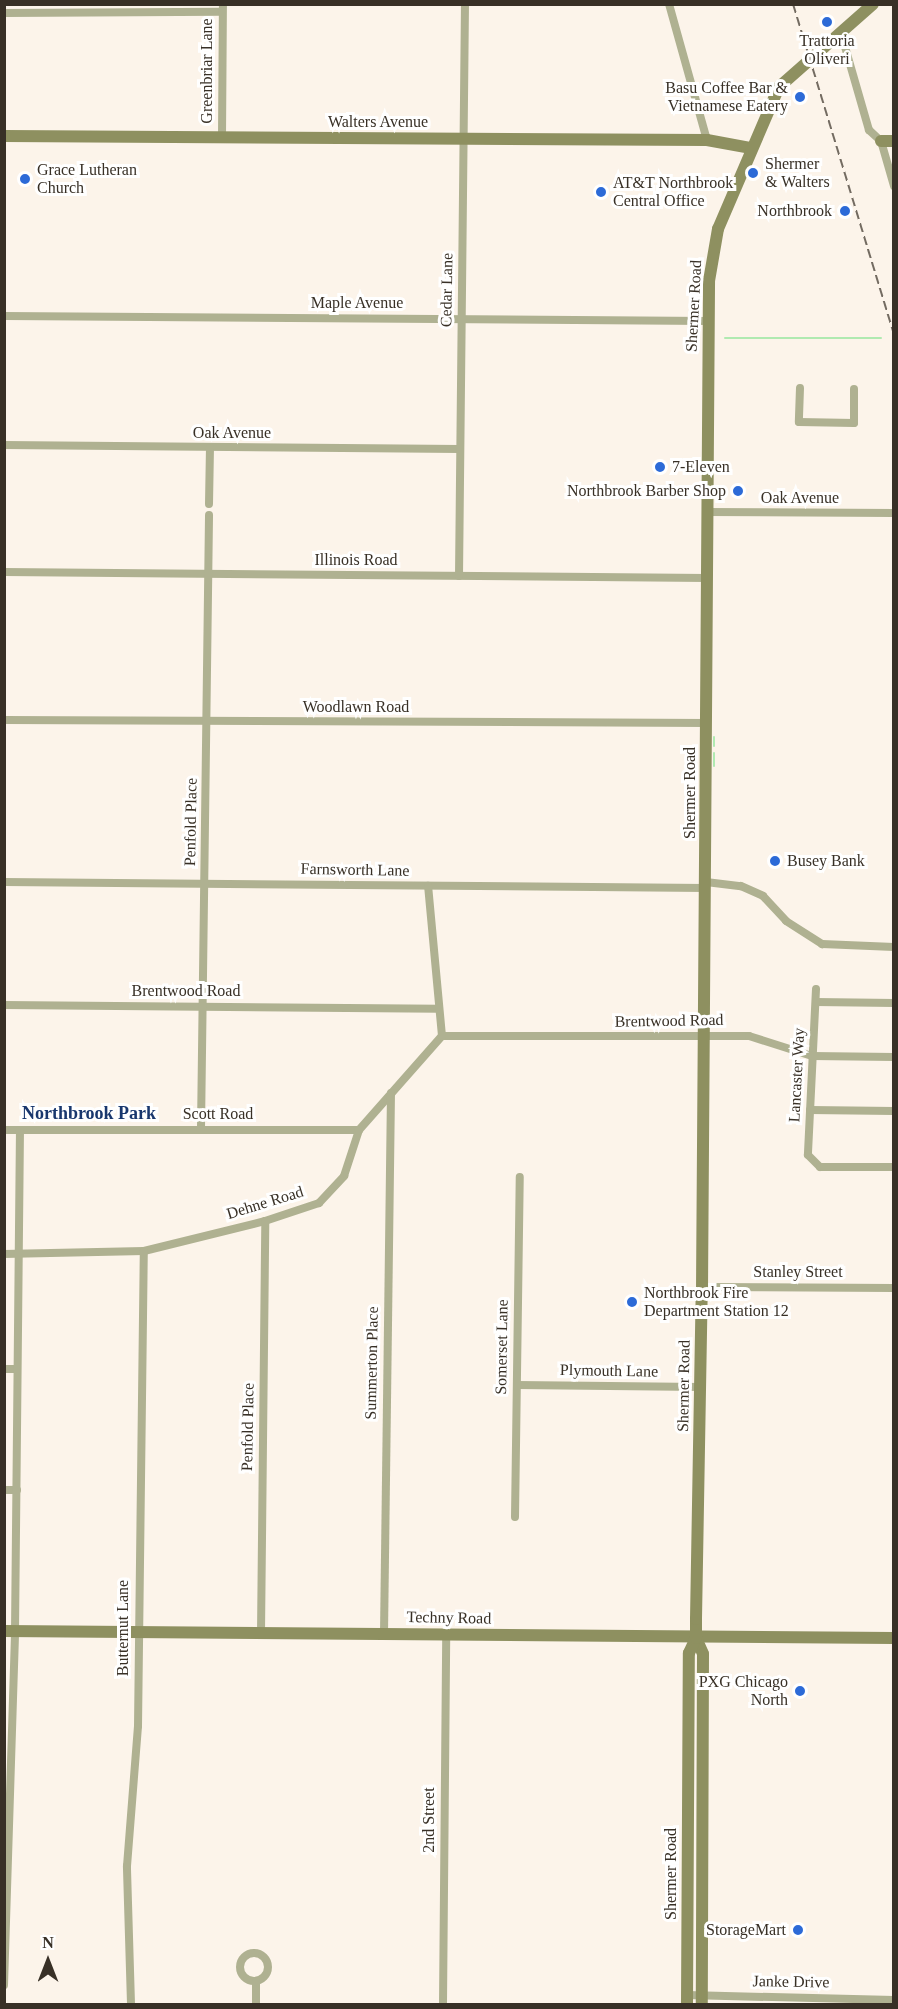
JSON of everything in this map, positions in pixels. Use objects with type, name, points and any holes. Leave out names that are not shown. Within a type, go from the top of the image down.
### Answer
[{"type":"main road","name":"Shermer Road","points":[[687,2000],[689,1653],[696,1638],[701,1387],[709,280],[718,229],[779,87],[873,4]]},
{"type":"main road","name":"Walters Avenue","points":[[4,136],[706,140],[751,148]]},
{"type":"main road","name":"Techny Road","points":[[10,1631],[894,1638]]},
{"type":"main road","name":"Shermer Road","points":[[696,1638],[703,1654],[702,2000]]},
{"type":"street","name":"Cedar Lane","points":[[459,576],[465,4]]},
{"type":"street","points":[[669,4],[706,140]]},
{"type":"street","points":[[4,13],[223,8]]},
{"type":"street","name":"Greenbriar Lane","points":[[222,137],[223,8]]},
{"type":"street","points":[[841,33],[869,130],[887,141],[894,186]]},
{"type":"street","name":"Maple Avenue","points":[[4,316],[708,321]]},
{"type":"street","points":[[800,388],[800,422],[821,423],[854,423],[854,389]]},
{"type":"street","name":"Oak Avenue","points":[[4,445],[460,449]]},
{"type":"street","points":[[209,504],[210,448]]},
{"type":"street","name":"Oak Avenue","points":[[707,512],[894,513]]},
{"type":"street","name":"Penfold Place","points":[[201,1128],[209,515]]},
{"type":"street","name":"Illinois Road","points":[[4,572],[707,578]]},
{"type":"street","name":"Woodlawn Road","points":[[4,720],[707,723]]},
{"type":"street","name":"Farnsworth Lane","points":[[4,882],[741,886],[763,896],[786,921],[822,944],[894,947]]},
{"type":"street","points":[[428,886],[442,1036]]},
{"type":"street","name":"Lancaster Way","points":[[816,989],[808,1155],[812,1162],[820,1167],[894,1167]]},
{"type":"street","points":[[816,1002],[894,1003]]},
{"type":"street","name":"Brentwood Road","points":[[4,1005],[439,1009]]},
{"type":"street","name":"Brentwood Road","points":[[442,1036],[703,1038],[749,1036],[812,1056],[894,1056]]},
{"type":"street","name":"Dehne Road","points":[[4,1254],[144,1251],[265,1221],[319,1203],[344,1176],[359,1130],[442,1036]]},
{"type":"street","name":"Summerton Place","points":[[384,1634],[392,1093]]},
{"type":"street","points":[[810,1110],[894,1112]]},
{"type":"street","name":"Scott Road","points":[[4,1130],[201,1128],[359,1130]]},
{"type":"street","points":[[4,1985],[10,1631],[16,1491],[20,1130]]},
{"type":"street","name":"Somerset Lane","points":[[515,1517],[520,1177]]},
{"type":"street","name":"Penfold Place","points":[[261,1633],[265,1221]]},
{"type":"street","name":"Butternut Lane","points":[[132,2004],[127,1866],[136,1782],[144,1251]]},
{"type":"street","name":"Stanley Street","points":[[702,1287],[894,1288]]},
{"type":"street","points":[[4,1369],[17,1369]]},
{"type":"street","name":"Plymouth Lane","points":[[517,1385],[701,1387]]},
{"type":"street","points":[[4,1490],[16,1491]]},
{"type":"street","name":"2nd Street","points":[[443,2004],[446,1635]]},
{"type":"street","points":[[255,1981],[256,2004]]},
{"type":"street","name":"Janke Drive","points":[[687,2000],[894,2000]]},
{"type":"waterway","points":[[725,338],[881,338]]},
{"type":"waterway","points":[[714,737],[714,746]]},
{"type":"waterway","points":[[714,753],[714,766]]},
{"type":"railway","points":[[793,4],[894,334]]},
{"type":"place","name":"Trattoria Oliveri","points":[[827,22]]},
{"type":"place","name":"Basu Coffee Bar & Vietnamese Eatery","points":[[800,97]]},
{"type":"place","name":"Shermer & Walters","points":[[753,173]]},
{"type":"place","name":"Grace Lutheran Church","points":[[25,179]]},
{"type":"place","name":"AT&T Northbrook Central Office","points":[[601,192]]},
{"type":"place","name":"Northbrook","points":[[845,211]]},
{"type":"place","name":"7-Eleven","points":[[660,467]]},
{"type":"place","name":"Northbrook Barber Shop","points":[[738,491]]},
{"type":"place","name":"Busey Bank","points":[[775,861]]},
{"type":"place","name":"Northbrook Fire Department Station 12","points":[[632,1302]]},
{"type":"place","name":"PXG Chicago North","points":[[800,1691]]},
{"type":"place","name":"StorageMart","points":[[798,1930]]},
{"type":"district","name":"Northbrook Park","points":[[89,1113]]}]
